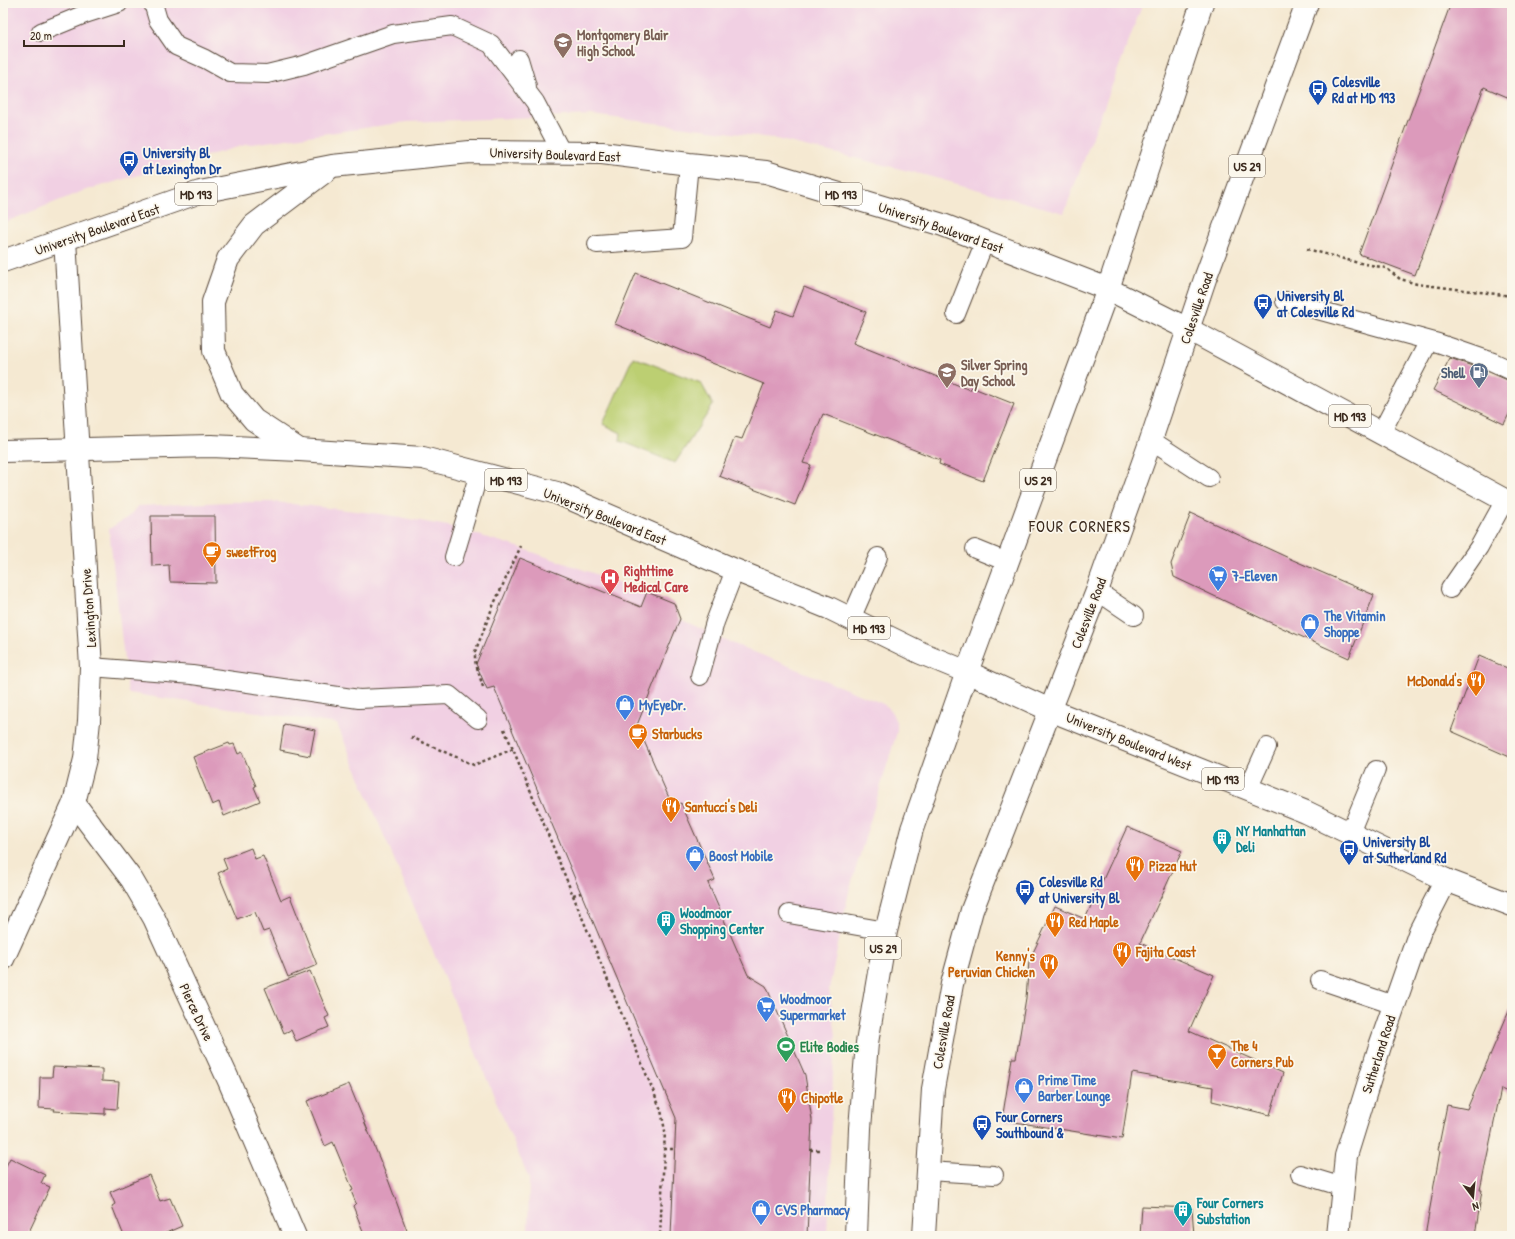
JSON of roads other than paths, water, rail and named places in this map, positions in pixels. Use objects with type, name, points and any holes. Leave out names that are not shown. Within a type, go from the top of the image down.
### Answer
[{"type":"main road","name":"US 29","points":[[856,1236],[860,1128],[867,1043],[886,931],[912,830],[967,672],[1108,289],[1202,3]]},
{"type":"main road","name":"Colesville Road","points":[[924,1236],[933,1089],[952,984],[972,910],[1097,591],[1151,440],[1188,329],[1307,3]]},
{"type":"main road","name":"University Boulevard East","points":[[3,261],[200,192],[332,166],[470,152],[602,153],[766,172],[943,224],[1108,289],[1188,329]]},
{"type":"main road","points":[[299,450],[254,420],[232,394],[214,351],[214,302],[228,259],[254,225],[332,166]]},
{"type":"main road","name":"Lexington Drive","points":[[3,959],[74,803],[85,759],[90,722],[92,667],[77,450],[65,240]]},
{"type":"main road","name":"MD 193","points":[[1188,329],[1509,502]]},
{"type":"main road","name":"University Boulevard East","points":[[3,451],[211,446],[423,458],[557,494],[735,570],[829,608],[921,653],[967,672]]},
{"type":"main road","name":"University Boulevard West","points":[[967,672],[1050,710],[1306,812],[1446,880],[1512,905]]},
{"type":"main road","name":"Pierce Drive","points":[[74,803],[132,880],[154,918],[229,1081],[294,1236]]},
{"type":"main road","name":"Sutherland Road","points":[[1338,1236],[1346,1156],[1394,1005],[1420,931],[1446,880]]},
{"type":"lane","points":[[41,32],[85,14],[119,3]]},
{"type":"lane","points":[[153,3],[158,20],[176,46],[205,59],[230,74],[267,74],[317,60],[393,34],[452,26],[491,44],[530,96],[562,153]]},
{"type":"lane","points":[[519,59],[530,96]]},
{"type":"lane","points":[[597,244],[682,238],[689,164]]},
{"type":"lane","points":[[956,314],[985,241]]},
{"type":"lane","points":[[1285,301],[1429,341],[1493,362],[1512,371]]},
{"type":"lane","points":[[1381,433],[1429,341]]},
{"type":"lane","points":[[1151,440],[1208,478]]},
{"type":"lane","points":[[454,557],[479,473]]},
{"type":"lane","points":[[1450,589],[1480,547],[1509,502]]},
{"type":"lane","points":[[975,550],[1007,562]]},
{"type":"lane","points":[[851,619],[878,556]]},
{"type":"lane","points":[[700,676],[716,622],[735,570]]},
{"type":"lane","points":[[1097,591],[1134,616]]},
{"type":"lane","points":[[92,667],[192,675],[358,699],[449,695],[478,719]]},
{"type":"lane","points":[[1248,789],[1267,747]]},
{"type":"lane","points":[[1350,833],[1376,770]]},
{"type":"lane","points":[[789,914],[886,931]]},
{"type":"lane","points":[[1320,980],[1394,1005]]},
{"type":"lane","points":[[928,1171],[994,1175]]},
{"type":"lane","points":[[1300,1174],[1343,1187]]},
{"type":"place","name":"Montgomery Blair High School","points":[[563,59]]},
{"type":"place","name":"Colesville Rd at MD 193","points":[[1318,106]]},
{"type":"place","name":"University Bl at Lexington Dr","points":[[129,177]]},
{"type":"place","name":"University Bl at Colesville Rd","points":[[1263,320]]},
{"type":"place","name":"Silver Spring Day School","points":[[947,389]]},
{"type":"place","name":"Shell","points":[[1479,389]]},
{"type":"place","name":"sweetFrog","points":[[212,568]]},
{"type":"place","name":"7-Eleven","points":[[1218,592]]},
{"type":"place","name":"Righttime Medical Care","points":[[610,595]]},
{"type":"place","name":"The Vitamin Shoppe","points":[[1310,640]]},
{"type":"place","name":"McDonald's","points":[[1476,697]]},
{"type":"place","name":"MyEyeDr.","points":[[625,721]]},
{"type":"place","name":"Starbucks","points":[[638,750]]},
{"type":"place","name":"Santucci's Deli","points":[[671,823]]},
{"type":"place","name":"NY Manhattan Deli","points":[[1222,855]]},
{"type":"place","name":"University Bl at Sutherland Rd","points":[[1349,866]]},
{"type":"place","name":"Boost Mobile","points":[[695,872]]},
{"type":"place","name":"Pizza Hut","points":[[1135,882]]},
{"type":"place","name":"Colesville Rd at University Bl","points":[[1025,906]]},
{"type":"place","name":"Woodmoor Shopping Center","points":[[666,937]]},
{"type":"place","name":"Red Maple","points":[[1055,938]]},
{"type":"place","name":"Fajita Coast","points":[[1122,968]]},
{"type":"place","name":"Kenny's Peruvian Chicken","points":[[1049,980]]},
{"type":"place","name":"Woodmoor Supermarket","points":[[766,1023]]},
{"type":"place","name":"Elite Bodies","points":[[786,1063]]},
{"type":"place","name":"The 4 Corners Pub","points":[[1217,1070]]},
{"type":"place","name":"Prime Time Barber Lounge","points":[[1024,1104]]},
{"type":"place","name":"Chipotle","points":[[787,1114]]},
{"type":"place","name":"Four Corners Southbound &","points":[[982,1141]]},
{"type":"place","name":"CVS Pharmacy","points":[[761,1226]]},
{"type":"place","name":"Four Corners Substation","points":[[1183,1227]]},
{"type":"district","name":"FOUR CORNERS","points":[[1080,526]]}]
